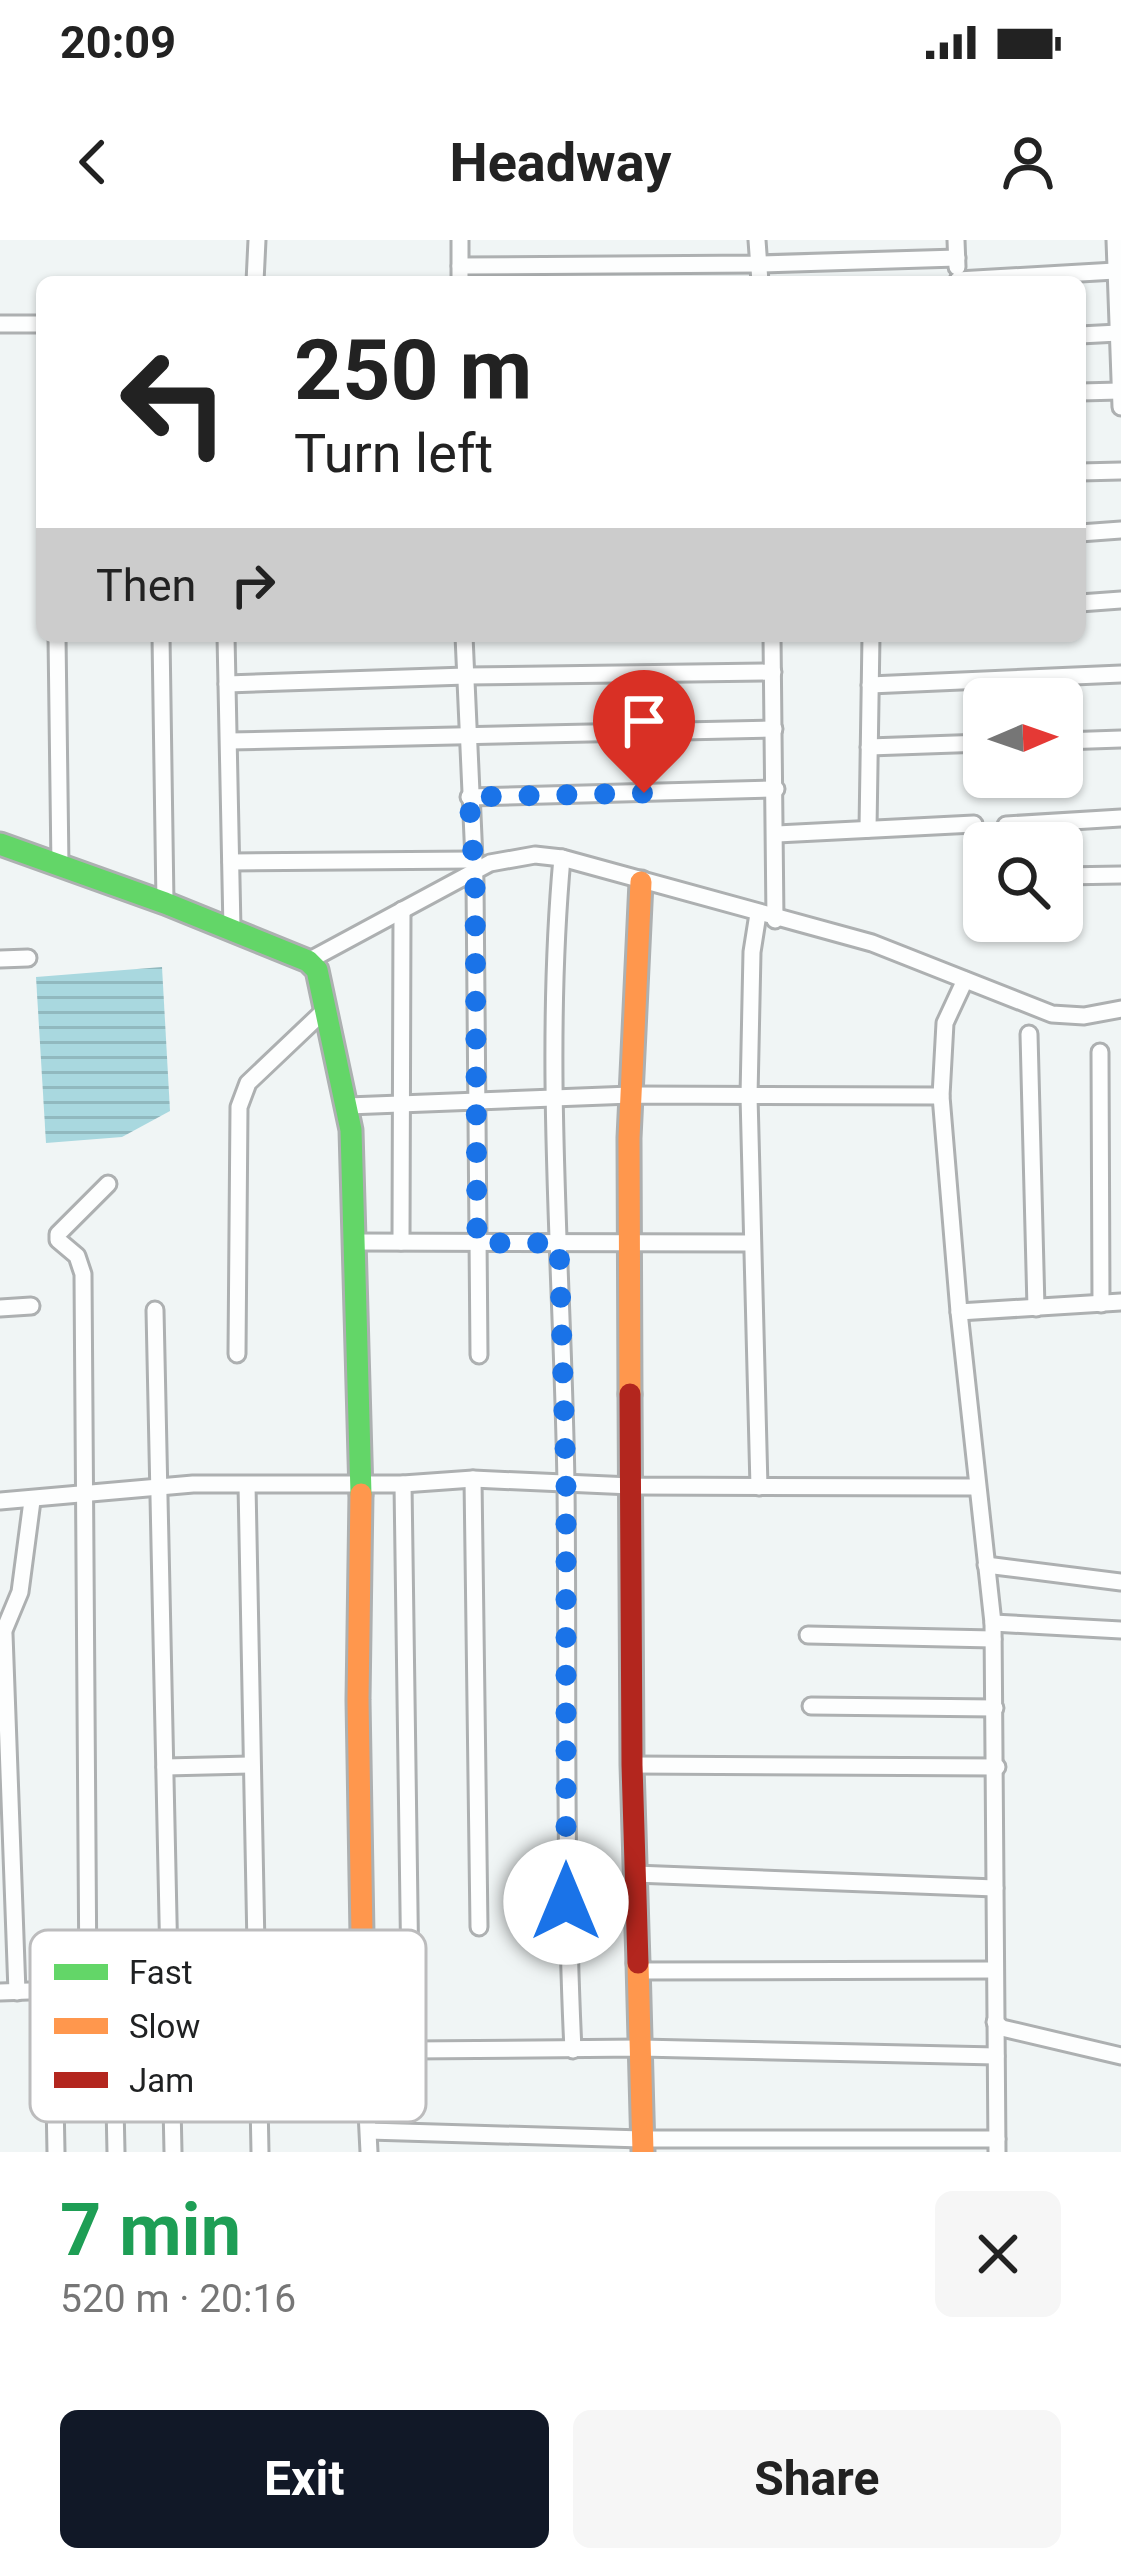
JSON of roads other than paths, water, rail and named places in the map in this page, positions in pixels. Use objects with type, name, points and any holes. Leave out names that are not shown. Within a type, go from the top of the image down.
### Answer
[{"type":"street","points":[[255,276],[257,240]]},
{"type":"street","points":[[460,240],[460,274],[759,273],[957,258]]},
{"type":"street","points":[[757,240],[759,273]]},
{"type":"street","points":[[956,240],[958,276]]},
{"type":"street","points":[[1114,240],[1121,407]]},
{"type":"street","points":[[1036,276],[1114,271]]},
{"type":"street","points":[[0,324],[36,324]]},
{"type":"street","points":[[1086,335],[1118,333]]},
{"type":"street","points":[[1086,392],[1120,391]]},
{"type":"street","points":[[1086,472],[1121,471]]},
{"type":"street","points":[[1086,532],[1121,530]]},
{"type":"street","points":[[1086,603],[1121,600]]},
{"type":"street","points":[[57,642],[60,867]]},
{"type":"street","points":[[161,642],[165,903]]},
{"type":"street","points":[[226,642],[232,929]]},
{"type":"street","points":[[464,642],[475,902],[479,1355]]},
{"type":"street","points":[[772,642],[776,920]]},
{"type":"street","points":[[868,829],[871,642]]},
{"type":"street","points":[[227,684],[773,672]]},
{"type":"street","points":[[870,685],[1121,674]]},
{"type":"street","points":[[229,741],[774,729]]},
{"type":"street","points":[[1083,741],[1121,740]]},
{"type":"street","points":[[869,747],[963,744]]},
{"type":"street","points":[[469,797],[776,789]]},
{"type":"street","points":[[1055,822],[1121,818]]},
{"type":"street","points":[[777,834],[963,825]]},
{"type":"street","points":[[0,844],[232,929],[312,966],[327,1004],[348,1106],[355,1242],[363,1930]]},
{"type":"street","points":[[312,966],[508,857],[562,864],[872,944],[963,983],[1069,1017],[1121,1009]]},
{"type":"street","points":[[231,862],[474,872]]},
{"type":"street","points":[[562,864],[554,1097],[566,1481],[566,1902],[573,2050]]},
{"type":"street","points":[[1083,876],[1121,875]]},
{"type":"street","points":[[641,888],[631,1095],[631,1486],[632,1765],[643,2145]]},
{"type":"street","points":[[401,1242],[402,914]]},
{"type":"street","points":[[757,917],[749,1096],[759,1487]]},
{"type":"street","points":[[0,959],[28,958]]},
{"type":"street","points":[[369,2131],[643,2145],[997,2145],[993,1631],[958,1312],[941,1096],[945,1023],[963,983]]},
{"type":"street","points":[[237,1354],[239,1107],[248,1083],[327,1004]]},
{"type":"street","points":[[1029,1034],[1036,1308]]},
{"type":"street","points":[[1100,1052],[1101,1304]]},
{"type":"street","points":[[348,1106],[631,1095],[941,1096]]},
{"type":"street","points":[[88,1930],[83,1274],[76,1256],[58,1240],[61,1230],[108,1184]]},
{"type":"street","points":[[355,1242],[751,1243]]},
{"type":"street","points":[[958,1312],[1121,1302]]},
{"type":"street","points":[[0,1308],[31,1306]]},
{"type":"street","points":[[154,1310],[170,1930]]},
{"type":"street","points":[[8,1992],[2,1637],[24,1570],[16,1501],[158,1486],[473,1479],[631,1486],[976,1487]]},
{"type":"street","points":[[473,1479],[479,1927]]},
{"type":"street","points":[[403,1484],[409,1930]]},
{"type":"street","points":[[247,1485],[255,1930]]},
{"type":"street","points":[[986,1565],[1121,1582]]},
{"type":"street","points":[[808,1635],[1121,1630]]},
{"type":"street","points":[[811,1706],[995,1708]]},
{"type":"street","points":[[632,1765],[997,1767]]},
{"type":"street","points":[[165,1767],[250,1766]]},
{"type":"street","points":[[635,1874],[995,1888]]},
{"type":"street","points":[[638,1971],[994,1970]]},
{"type":"street","points":[[995,2022],[1003,2028],[1121,2056]]},
{"type":"street","points":[[426,2050],[640,2048],[996,2056]]},
{"type":"street","points":[[115,2122],[116,2152]]},
{"type":"street","points":[[173,2122],[173,2152]]},
{"type":"street","points":[[259,2122],[260,2152]]},
{"type":"street","points":[[368,2122],[369,2152]]},
{"type":"water","points":[[162,967],[170,1111],[122,1137],[46,1143],[36,977]]}]
